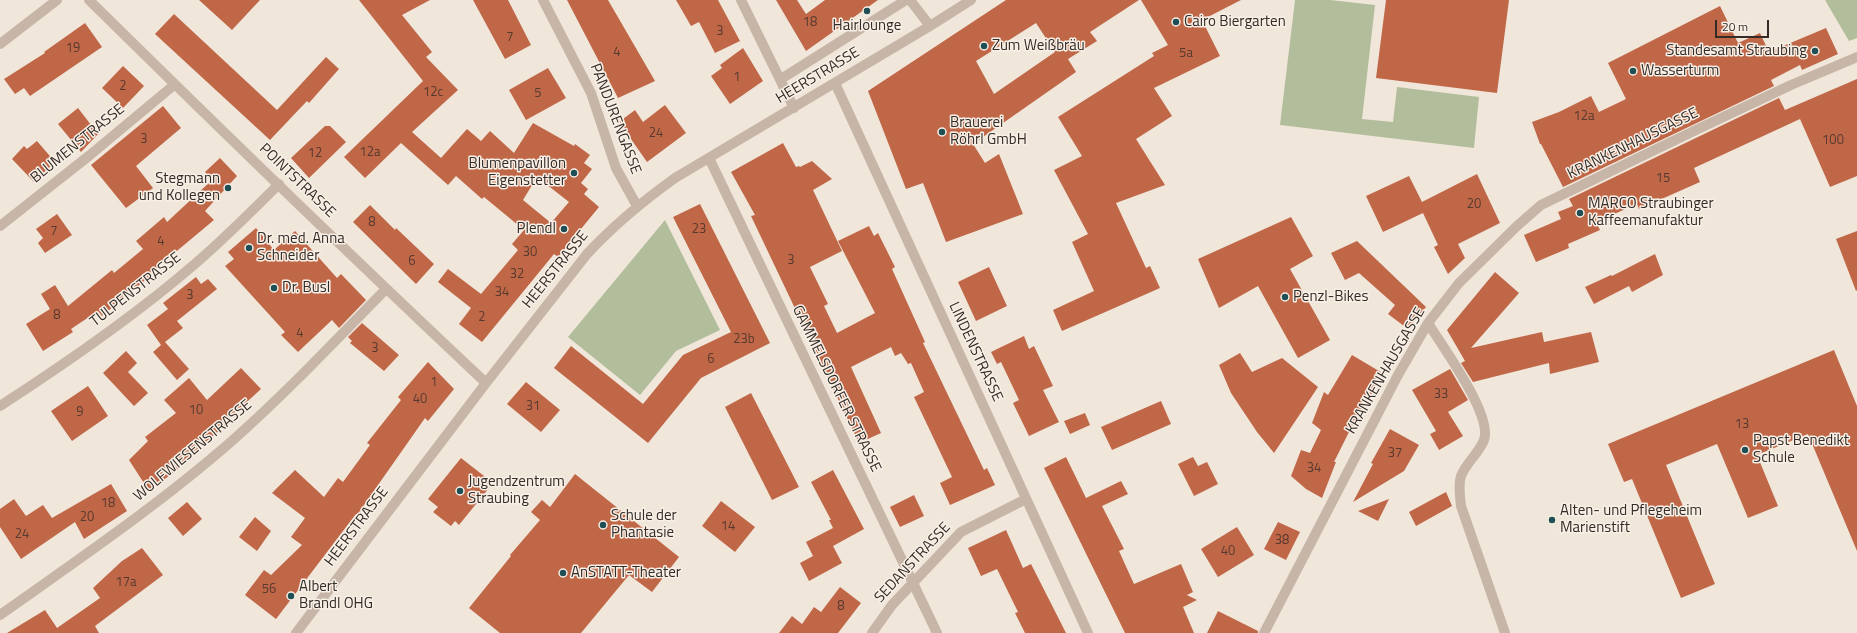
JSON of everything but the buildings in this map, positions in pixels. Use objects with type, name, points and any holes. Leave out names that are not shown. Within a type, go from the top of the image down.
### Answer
[{"type":"street","points":[[0,44],[57,0]]},
{"type":"street","name":"POINTSTRASSE","points":[[89,0],[174,85],[486,383]]},
{"type":"street","name":"PANDURENGASSE","points":[[543,0],[591,93],[616,168],[637,206]]},
{"type":"street","points":[[741,0],[794,108]]},
{"type":"street","name":"HEERSTRASSE","points":[[781,79],[906,0]]},
{"type":"street","points":[[910,0],[930,26]]},
{"type":"street","name":"HEERSTRASSE","points":[[296,633],[586,254],[637,206],[675,178],[794,108],[971,0]]},
{"type":"street","name":"KRANKENHAUSGASSE","points":[[1264,633],[1398,375],[1428,323],[1458,283],[1541,205],[1791,85],[1857,57]]},
{"type":"street","name":"LINDENSTRASSE","points":[[835,83],[1088,633]]},
{"type":"street","name":"BLUMENSTRASSE","points":[[0,226],[90,155],[174,85]]},
{"type":"street","name":"GAMMELSDORFER STRASSE","points":[[709,158],[937,633]]},
{"type":"street","name":"TULPENSTRASSE","points":[[0,406],[40,380],[153,298],[196,264],[279,184]]},
{"type":"street","name":"WOLFWIESENSTRASSE","points":[[0,615],[130,523],[232,440],[269,406],[386,289]]},
{"type":"street","points":[[1428,323],[1466,383],[1477,404],[1484,425],[1485,438],[1461,475],[1459,489],[1460,500],[1505,633]]},
{"type":"street","name":"SEDANSTRASSE","points":[[872,633],[892,605],[961,532],[1026,499]]},
{"type":"green space","points":[[1295,0],[1330,0],[1375,5],[1362,119],[1393,122],[1397,87],[1479,97],[1474,148],[1280,125]]},
{"type":"green space","points":[[1825,0],[1857,0],[1857,38],[1849,41]]},
{"type":"green space","points":[[665,220],[720,330],[676,351],[640,395],[568,337]]},
{"type":"place","name":"Hairlounge","points":[[867,11]]},
{"type":"place","name":"Cairo Biergarten","points":[[1176,22]]},
{"type":"place","name":"Zum Weißbräu","points":[[984,46]]},
{"type":"place","name":"Standesamt Straubing","points":[[1815,51]]},
{"type":"place","name":"Wasserturm","points":[[1633,71]]},
{"type":"place","name":"Brauerei Röhrl GmbH","points":[[942,132]]},
{"type":"place","name":"Blumenpavillon Eigenstetter","points":[[574,173]]},
{"type":"place","name":"Stegmann und Kollegen","points":[[228,188]]},
{"type":"place","name":"MARCO Straubinger Kaffeemanufaktur","points":[[1580,213]]},
{"type":"place","name":"Plendl","points":[[564,229]]},
{"type":"place","name":"Dr. med. Anna Schneider","points":[[249,248]]},
{"type":"place","name":"Dr. Busl","points":[[274,288]]},
{"type":"place","name":"Penzl-Bikes","points":[[1285,297]]},
{"type":"place","name":"Papst Benedikt Schule","points":[[1745,450]]},
{"type":"place","name":"Jugendzentrum Straubing","points":[[460,491]]},
{"type":"place","name":"Alten- und Pflegeheim Marienstift","points":[[1552,520]]},
{"type":"place","name":"Schule der Phantasie","points":[[603,525]]},
{"type":"place","name":"AnSTATT-Theater","points":[[563,573]]},
{"type":"place","name":"Albert Brandl OHG","points":[[291,596]]}]
